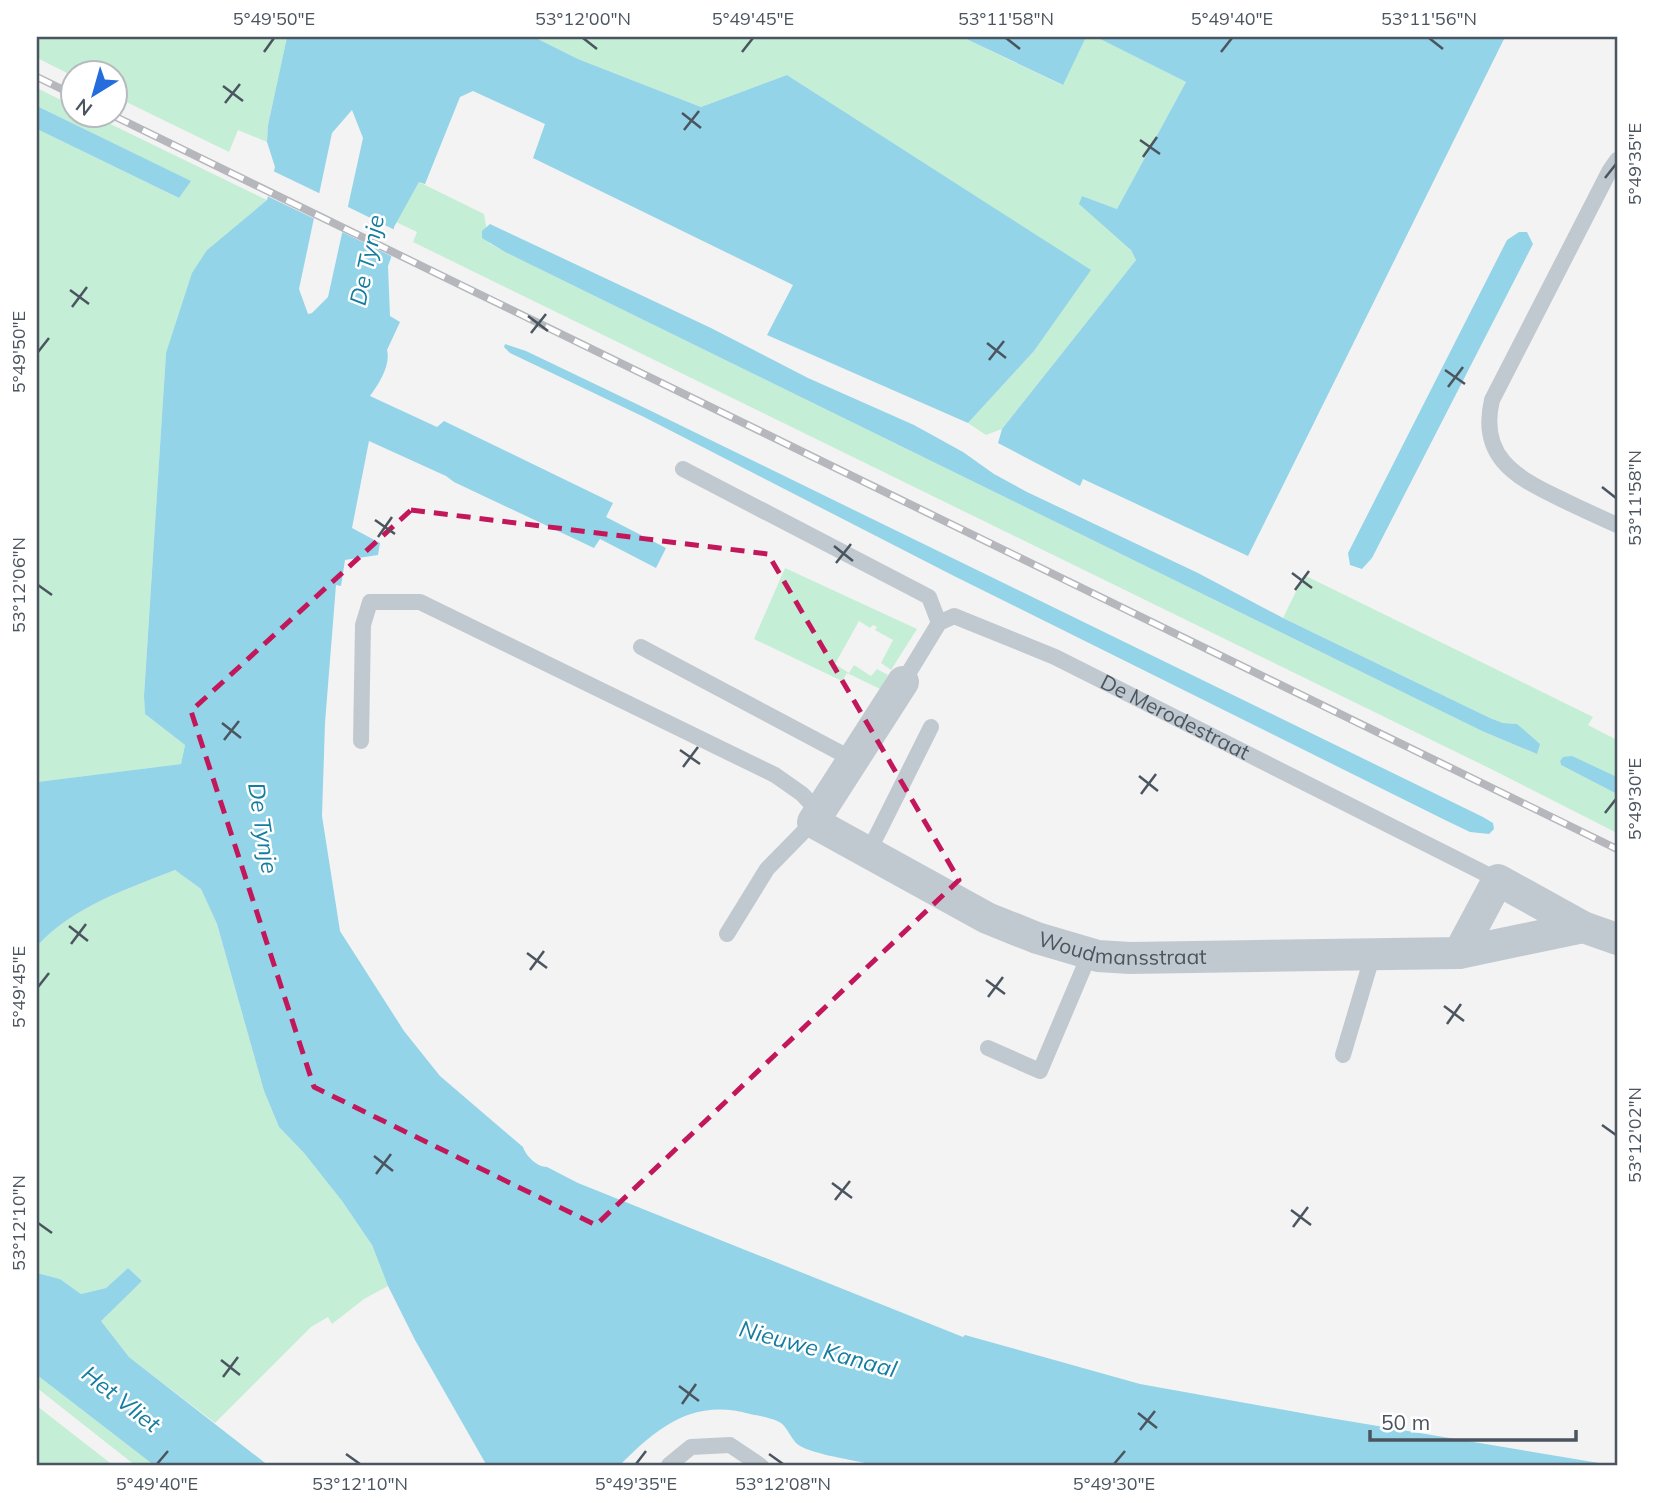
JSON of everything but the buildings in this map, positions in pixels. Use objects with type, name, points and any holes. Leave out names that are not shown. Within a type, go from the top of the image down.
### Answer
[{"type":"street","points":[[816,817],[903,682]]},
{"type":"street","name":"Woudmansstraat","points":[[816,817],[868,853],[987,918],[1037,938],[1090,953],[1130,958],[1459,953],[1583,927]]},
{"type":"street","points":[[1459,953],[1498,880]]},
{"type":"street","name":"De Merodestraat","points":[[1498,880],[1583,927],[1617,939]]},
{"type":"lane","points":[[1617,160],[1492,400],[1488,416],[1495,450],[1506,466],[1520,479],[1617,526]]},
{"type":"lane","points":[[683,469],[929,597],[939,623],[903,682]]},
{"type":"lane","points":[[361,741],[363,625],[370,601],[420,602],[775,775],[802,793],[816,817],[767,869],[727,934]]},
{"type":"lane","name":"De Merodestraat","points":[[939,623],[954,616],[1055,657],[1498,880]]},
{"type":"lane","points":[[641,647],[852,759]]},
{"type":"lane","points":[[868,853],[931,727]]},
{"type":"lane","points":[[988,1048],[1041,1071],[1090,953]]},
{"type":"lane","points":[[1343,1055],[1373,954]]},
{"type":"lane","points":[[669,1465],[691,1447],[730,1445],[761,1466]]},
{"type":"highlighted area","points":[[411,510],[768,554],[959,880],[596,1225],[314,1087],[191,711]]},
{"type":"green space","points":[[37,37],[287,37],[268,125],[267,142],[238,130],[229,152],[130,104],[130,60],[60,60],[60,70],[37,58]]},
{"type":"green space","points":[[534,37],[962,37],[1062,85],[1086,37],[1096,37],[1186,82],[1117,209],[1082,196],[1131,250],[1136,260],[1002,429],[986,435],[968,423],[1034,351],[1090,270],[787,75],[701,107],[578,59]]},
{"type":"green space","points":[[37,88],[60,100],[60,117],[37,106]]},
{"type":"green space","points":[[37,129],[179,198],[190,181],[86,130],[123,130],[267,200],[207,250],[166,353],[144,696],[145,714],[185,745],[181,764],[37,782]]},
{"type":"green space","points":[[419,182],[484,214],[489,243],[505,252],[1482,731],[1537,754],[1517,724],[1490,718],[1283,618],[1304,575],[1593,717],[1588,725],[1617,740],[1617,777],[1563,757],[1560,761],[1561,765],[1617,794],[1617,833],[413,242],[417,232],[396,222]]},
{"type":"green space","points":[[785,568],[917,629],[891,670],[881,663],[893,640],[875,630],[877,627],[873,625],[870,628],[859,621],[835,664],[849,673],[854,665],[871,676],[877,669],[888,675],[880,689],[847,673],[842,681],[754,639]]},
{"type":"green space","points":[[175,870],[201,889],[217,924],[264,1091],[279,1127],[304,1153],[342,1201],[372,1245],[388,1286],[364,1299],[332,1324],[328,1317],[311,1327],[215,1423],[129,1357],[100,1320],[142,1281],[128,1268],[106,1288],[81,1294],[60,1279],[37,1273],[37,946],[67,920],[101,900]]},
{"type":"green space","points":[[37,1375],[155,1466],[136,1466],[37,1388]]},
{"type":"green space","points":[[37,1406],[114,1466],[37,1466]]},
{"type":"water","points":[[287,37],[534,37],[578,59],[701,107],[787,75],[1091,270],[1034,351],[968,423],[767,335],[793,285],[533,158],[545,124],[473,91],[460,97],[425,184],[419,182],[394,227],[388,266],[390,316],[400,322],[387,350],[383,374],[370,396],[437,427],[444,421],[613,503],[606,517],[666,548],[656,568],[600,539],[594,548],[369,441],[352,528],[380,543],[378,555],[345,560],[341,586],[336,585],[325,723],[322,816],[340,931],[404,1031],[440,1076],[523,1147],[529,1157],[539,1165],[963,1337],[965,1335],[1140,1384],[1617,1466],[880,1466],[829,1456],[802,1447],[781,1423],[762,1416],[729,1410],[710,1410],[693,1413],[662,1429],[619,1466],[487,1466],[415,1340],[388,1286],[372,1245],[342,1201],[304,1153],[279,1127],[264,1091],[217,924],[201,889],[175,870],[101,900],[67,920],[37,946],[37,782],[181,764],[185,745],[145,714],[144,696],[166,353],[192,273],[207,250],[267,200],[275,167],[267,142],[268,125]],"holes":[[[352,110],[363,138],[328,297],[308,314],[299,289],[332,133]]]},
{"type":"water","points":[[962,37],[1086,37],[1063,85]]},
{"type":"water","points":[[1096,37],[1505,37],[1248,556],[1083,479],[1080,486],[998,443],[1002,429],[1136,260],[1131,250],[1079,204],[1082,196],[1117,209],[1186,82]]},
{"type":"water","points":[[37,106],[60,117],[60,130],[86,130],[191,181],[179,198],[37,129]]},
{"type":"water","points":[[490,224],[711,328],[808,378],[914,425],[1027,492],[1198,573],[1283,618],[1490,718],[1517,724],[1540,744],[1537,754],[1482,731],[505,252],[482,238],[482,231]]},
{"type":"water","points":[[1519,232],[1527,232],[1533,244],[1372,558],[1362,569],[1350,565],[1348,553],[1507,240]]},
{"type":"water","points":[[505,344],[526,351],[647,409],[1483,817],[1493,823],[1494,829],[1489,834],[1470,832],[1447,821],[954,576],[644,417],[510,353],[504,347]]},
{"type":"water","points":[[1572,756],[1617,777],[1617,794],[1561,765],[1563,757]]},
{"type":"water","name":"Het Vliet","points":[[128,1268],[142,1281],[101,1321],[129,1357],[269,1466],[155,1466],[37,1375],[37,1273],[60,1279],[81,1294],[106,1288]]},
{"type":"pier","points":[[271,170],[323,195],[317,220],[265,195]]},
{"type":"pier","points":[[344,205],[397,231],[396,247],[391,256],[338,230]]},
{"type":"railway","points":[[37,77],[60,88]]},
{"type":"railway","points":[[130,124],[1617,849]]},
{"type":"water label","name":"De Tynje","points":[[367,260]]},
{"type":"water label","name":"De Tynje","points":[[263,828]]},
{"type":"water label","name":"Nieuwe Kanaal","points":[[818,1349]]}]
